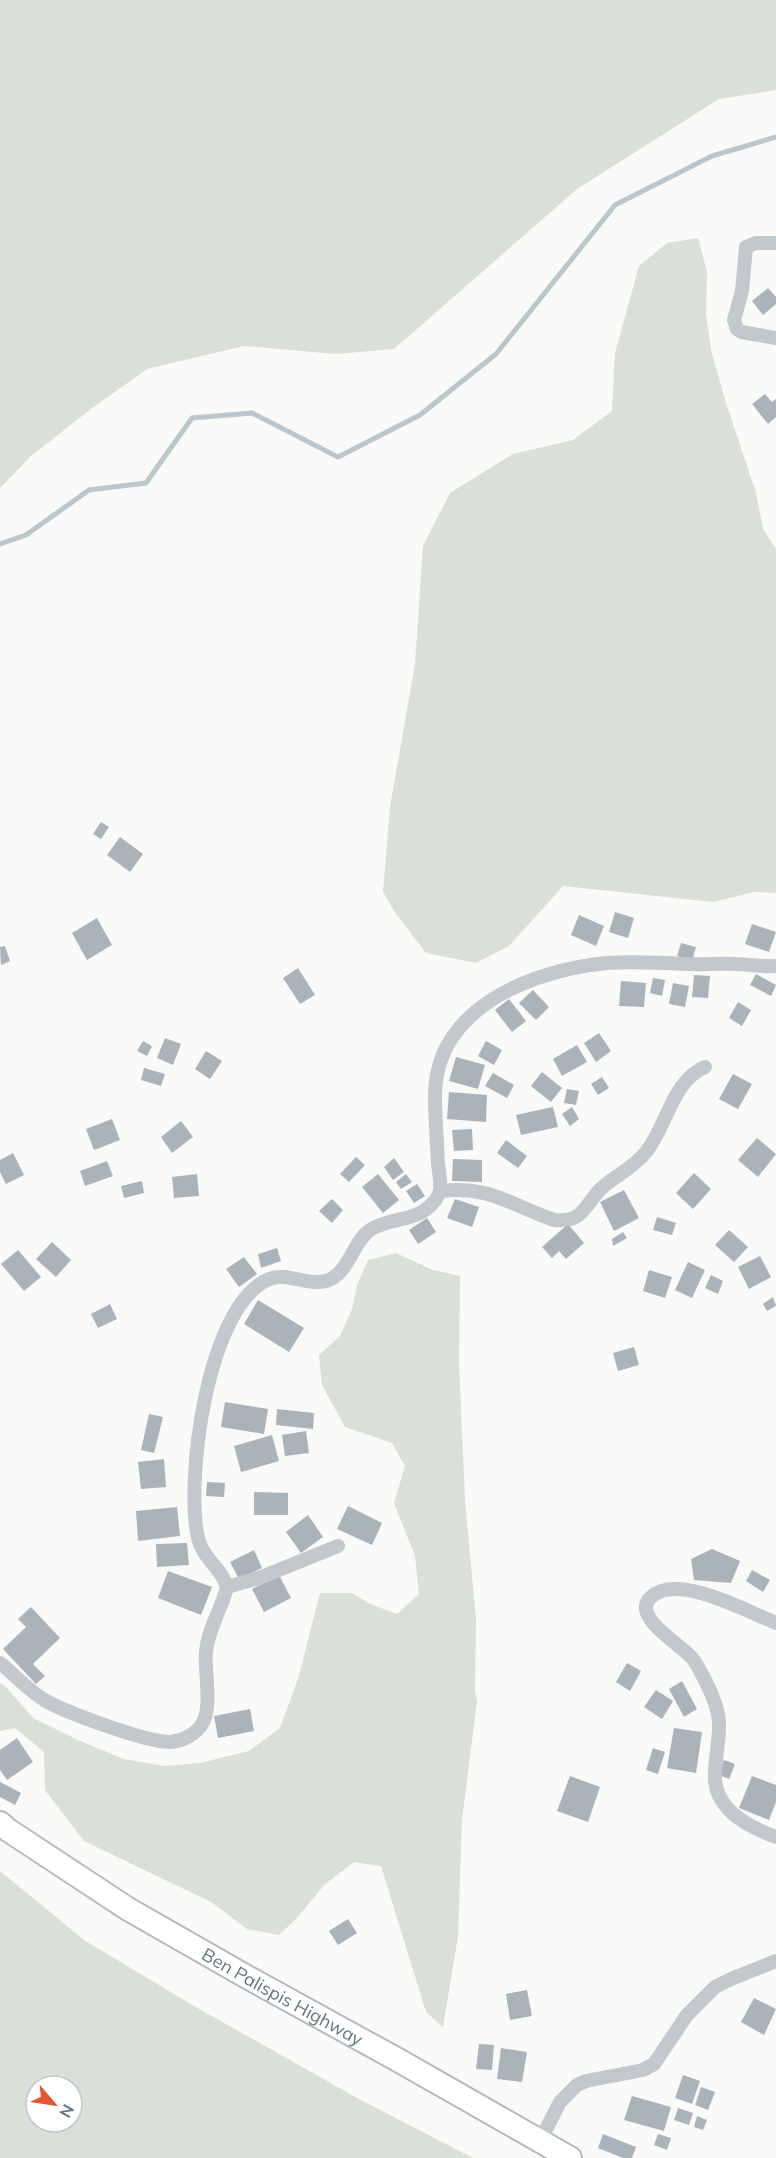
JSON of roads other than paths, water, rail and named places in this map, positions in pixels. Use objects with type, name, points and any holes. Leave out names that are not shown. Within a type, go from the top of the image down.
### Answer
[{"type":"main road","name":"Ben Palispis Highway","points":[[0,1823],[128,1909],[570,2158]]},
{"type":"street","points":[[776,243],[756,243],[746,247],[742,291],[734,320],[737,329],[741,332],[776,338]]},
{"type":"street","points":[[0,1663],[46,1701],[71,1712],[153,1740],[171,1742],[181,1740],[195,1732],[206,1715],[206,1648],[209,1634],[227,1587],[225,1580],[202,1551],[198,1538],[195,1514],[196,1457],[205,1402],[217,1352],[236,1308],[254,1289],[271,1278],[282,1276],[320,1282],[331,1280],[340,1272],[367,1232],[375,1227],[421,1213],[432,1204],[440,1191],[435,1109],[438,1070],[449,1044],[459,1029],[471,1014],[492,999],[556,972],[609,963],[776,966]]},
{"type":"street","points":[[440,1191],[456,1189],[483,1191],[554,1220],[563,1221],[578,1216],[602,1187],[640,1160],[656,1138],[686,1079],[705,1067]]},
{"type":"street","points":[[227,1587],[259,1578],[338,1546]]},
{"type":"street","points":[[776,1623],[703,1593],[677,1588],[659,1591],[649,1598],[647,1605],[647,1615],[654,1626],[692,1658],[713,1697],[719,1719],[715,1782],[718,1792],[737,1817],[746,1824],[776,1837]]},
{"type":"street","points":[[540,2141],[560,2102],[578,2085],[592,2079],[643,2070],[654,2064],[687,2015],[715,1988],[730,1979],[776,1961]]},
{"type":"waterway","points":[[0,544],[26,535],[89,490],[146,483],[192,418],[252,413],[338,457],[420,415],[496,354],[615,205],[712,156],[776,137]]}]
